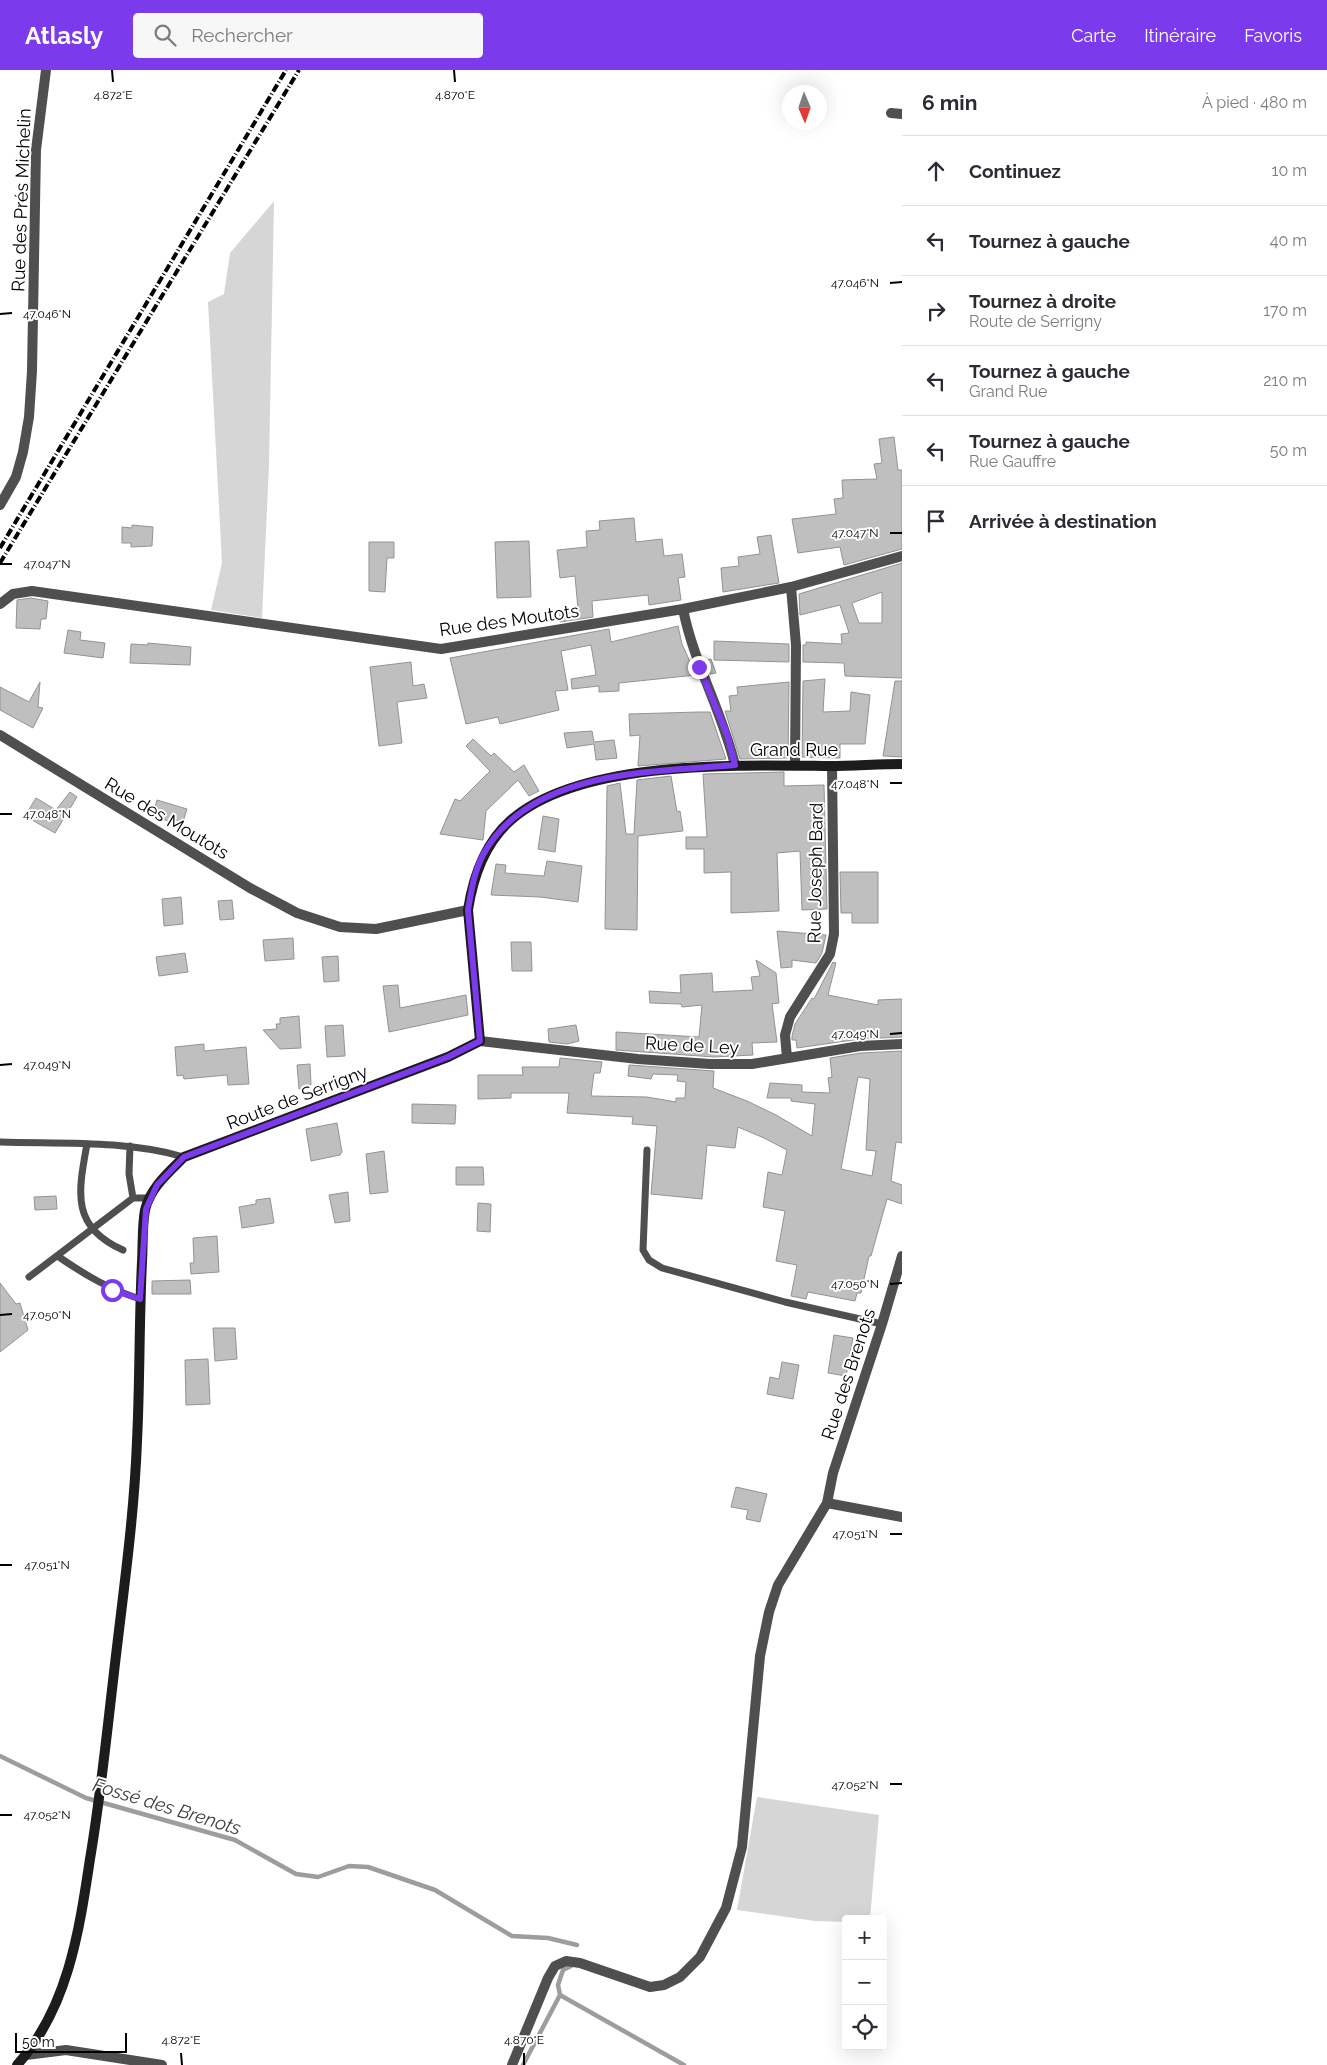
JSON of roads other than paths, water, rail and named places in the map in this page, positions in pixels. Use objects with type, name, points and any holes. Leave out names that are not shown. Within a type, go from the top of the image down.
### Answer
[{"type":"street","name":"Rue des Prés Michelin","points":[[0,506],[16,477],[23,452],[28,417],[32,371],[36,150],[46,70]]},
{"type":"street","points":[[891,113],[902,114]]},
{"type":"street","name":"Rue des Moutots","points":[[0,604],[13,594],[32,591],[441,649],[682,609],[791,587],[902,556]]},
{"type":"street","points":[[791,587],[796,646],[795,765]]},
{"type":"street","points":[[682,609],[688,636],[727,734],[735,765]]},
{"type":"street","name":"Rue des Moutots","points":[[0,735],[250,888],[297,913],[340,927],[376,929],[468,910]]},
{"type":"street","name":"Grand Rue","points":[[480,1041],[468,910],[471,890],[483,855],[510,820],[546,798],[591,780],[639,773],[735,765],[832,766],[902,764]]},
{"type":"street","name":"Rue Joseph Bard","points":[[788,1058],[785,1035],[790,1016],[830,954],[834,934],[832,766]]},
{"type":"street","name":"Rue de Ley","points":[[480,1041],[638,1059],[710,1064],[752,1064],[860,1046],[902,1044]]},
{"type":"street","name":"Route de Serrigny","points":[[140,1299],[146,1209],[157,1185],[184,1157],[448,1057],[480,1041]]},
{"type":"street","name":"Rue des Brenots","points":[[512,2065],[548,1978],[555,1966],[566,1961],[580,1963],[650,1988],[664,1985],[680,1977],[700,1957],[726,1908],[742,1847],[760,1656],[769,1612],[778,1585],[827,1502],[833,1473],[882,1324],[902,1256]]},
{"type":"street","points":[[17,2065],[26,2055],[49,2020],[63,1988],[75,1950],[98,1807],[133,1510],[138,1440],[140,1299]]},
{"type":"street","points":[[827,1502],[902,1517]]},
{"type":"street","points":[[26,2055],[66,2050],[162,2065]]},
{"type":"lane","points":[[0,1142],[130,1146],[161,1150],[184,1157]]},
{"type":"lane","points":[[87,1144],[80,1192],[84,1217],[92,1230],[110,1244],[123,1250]]},
{"type":"lane","points":[[130,1146],[129,1174],[133,1198]]},
{"type":"lane","points":[[647,1150],[643,1250],[649,1260],[662,1268],[785,1302],[882,1324]]},
{"type":"lane","points":[[29,1277],[58,1257],[133,1198],[151,1198]]},
{"type":"lane","points":[[58,1257],[89,1278],[112,1290],[140,1299]]},
{"type":"waterway","name":"Fossé des Brenots","points":[[0,1756],[86,1798],[235,1840],[296,1874],[318,1877],[349,1866],[368,1867],[435,1890],[512,1936],[548,1938],[577,1945]]},
{"type":"waterway","name":"Fossé des Brenots","points":[[571,1966],[563,1970],[558,1985],[560,1995],[684,2065]]},
{"type":"waterway","name":"Fossé des Brenots","points":[[523,2065],[560,1995]]},
{"type":"railway","points":[[0,548],[286,70]]},
{"type":"railway","points":[[0,563],[299,70]]}]
